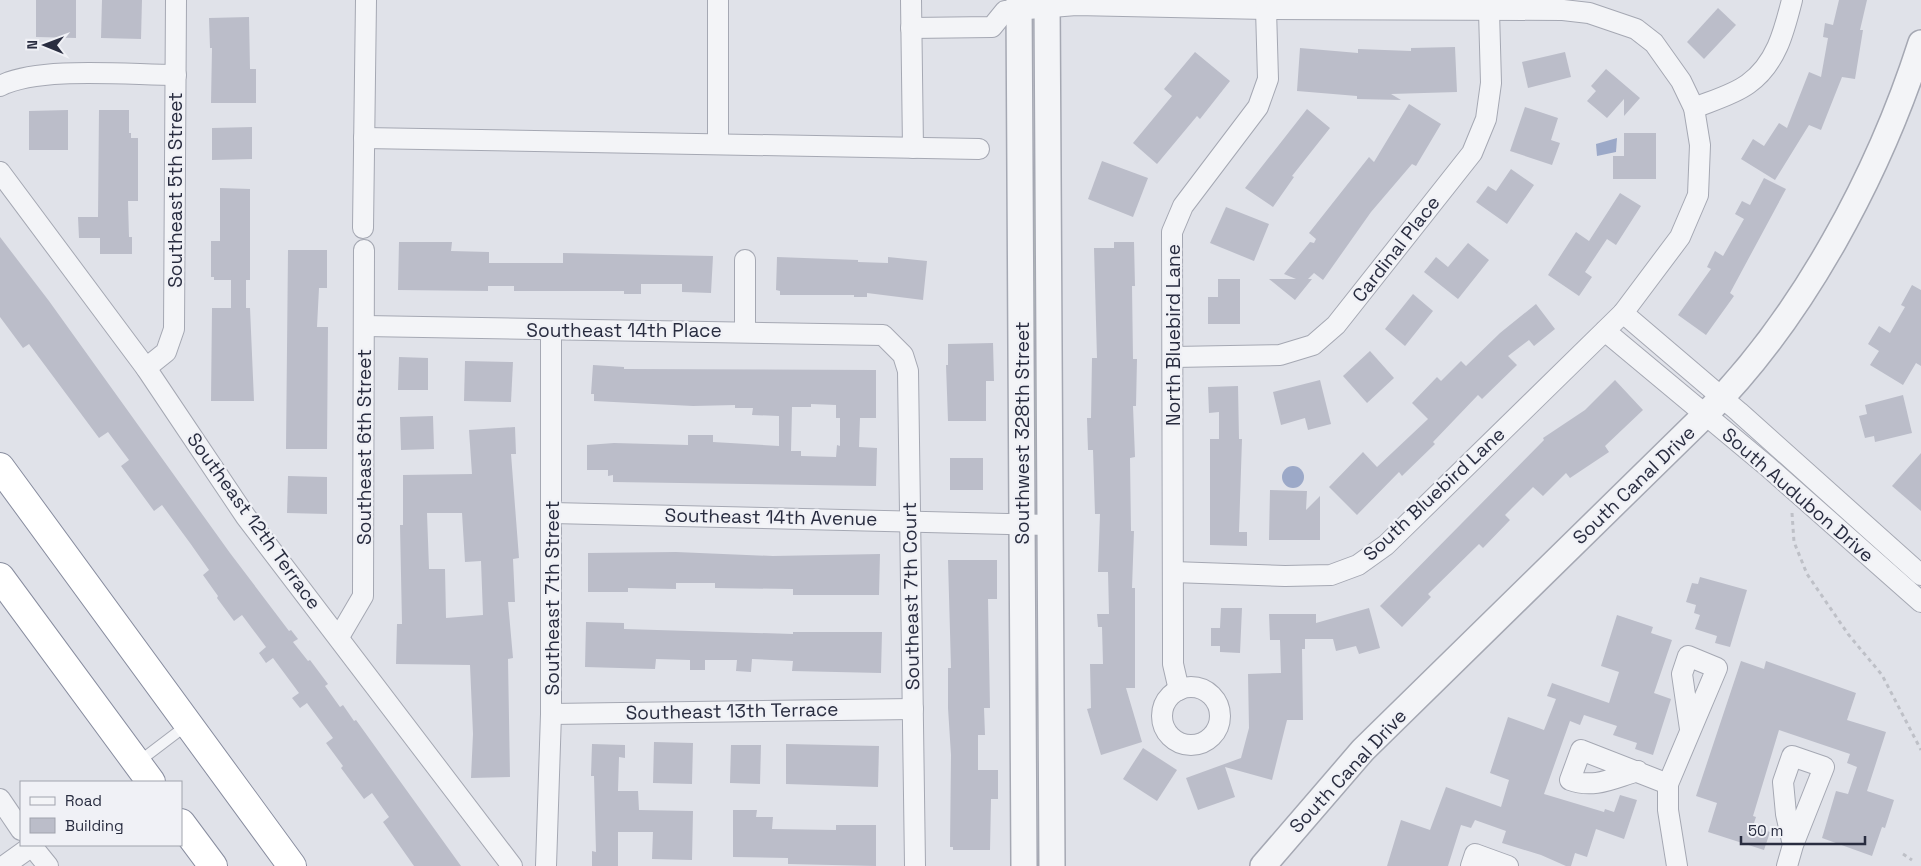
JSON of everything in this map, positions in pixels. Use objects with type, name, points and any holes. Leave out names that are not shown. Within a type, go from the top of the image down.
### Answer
[{"type":"highway","points":[[0,467],[292,866]]},
{"type":"highway","points":[[0,577],[144,772]]},
{"type":"highway","points":[[182,824],[213,866]]},
{"type":"street","name":"Southeast 5th Street","points":[[146,368],[166,352],[174,329],[176,0]]},
{"type":"street","points":[[363,228],[366,0]]},
{"type":"street","points":[[718,0],[718,144]]},
{"type":"street","points":[[911,0],[913,148]]},
{"type":"street","points":[[1694,108],[1748,84],[1772,59],[1784,31],[1792,0]]},
{"type":"street","name":"South Bluebird Lane","points":[[1009,5],[1170,3],[1266,10],[1360,5],[1489,11],[1564,10],[1590,7],[1636,29],[1654,43],[1681,81],[1694,108],[1700,145],[1698,195],[1680,237],[1623,313],[1386,545],[1358,565],[1331,575],[1285,576],[1172,572]]},
{"type":"street","name":"Southwest 328th Street","points":[[1047,4],[1052,866]]},
{"type":"street","points":[[911,28],[992,27],[1009,5]]},
{"type":"street","name":"Southwest 328th Street","points":[[1009,5],[1022,525],[1024,866]]},
{"type":"street","name":"North Bluebird Lane","points":[[1179,690],[1173,664],[1174,356],[1172,232],[1183,206],[1258,107],[1268,79],[1266,10]]},
{"type":"street","name":"Cardinal Place","points":[[1174,356],[1280,355],[1313,345],[1336,325],[1472,153],[1486,118],[1491,83],[1489,11]]},
{"type":"street","name":"South Canal Drive","points":[[1263,866],[1363,750],[1714,407],[1785,319],[1823,260],[1884,140],[1921,43]]},
{"type":"street","points":[[0,86],[18,79],[47,74],[176,75]]},
{"type":"street","points":[[364,138],[978,149]]},
{"type":"street","name":"Southeast 12th Terrace","points":[[0,172],[146,368],[246,518],[340,636],[512,866]]},
{"type":"street","name":"Southeast 6th Street","points":[[340,636],[363,596],[364,250]]},
{"type":"street","points":[[744,331],[745,260]]},
{"type":"street","name":"South Audubon Drive","points":[[1623,313],[1714,407],[1921,602]]},
{"type":"street","name":"Southeast 14th Place","points":[[365,326],[551,331],[744,331],[883,335]]},
{"type":"street","name":"Southeast 7th Street","points":[[546,866],[551,714],[551,331]]},
{"type":"street","name":"South Audubon Drive","points":[[1604,331],[1714,407],[1921,575]]},
{"type":"street","name":"Southeast 7th Court","points":[[883,335],[904,355],[908,371],[915,866]]},
{"type":"street","name":"Southeast 14th Avenue","points":[[552,513],[910,520],[955,524],[1050,525]]},
{"type":"street","name":"Southeast 13th Terrace","points":[[551,714],[913,709]]},
{"type":"street","points":[[1677,866],[1668,810],[1668,784],[1690,729]]},
{"type":"street","points":[[1638,772],[1668,784]]},
{"type":"street","points":[[0,799],[20,828]]},
{"type":"street","points":[[1787,866],[1793,845]]},
{"type":"street","points":[[4,866],[22,846]]},
{"type":"street","points":[[33,846],[48,866]]},
{"type":"street","points":[[1471,866],[1475,854],[1508,866]]},
{"type":"lane","points":[[144,772],[188,724]]},
{"type":"path","points":[[1792,514],[1794,542],[1807,574],[1848,634],[1882,676],[1921,750]]},
{"type":"path","points":[[1903,854],[1912,860]]},
{"type":"green space","points":[[1030,175],[1035,175],[1039,195],[1039,458],[1033,479]]},
{"type":"water","points":[[1617,138],[1616,152],[1597,156],[1596,144]]},
{"type":"water","points":[[1293,466],[1301,469],[1304,477],[1301,485],[1293,488],[1285,485],[1282,477],[1285,469]]},
{"type":"building","points":[[36,0],[76,0],[76,38],[36,37]]},
{"type":"building","points":[[102,0],[142,0],[141,39],[101,38]]},
{"type":"building","points":[[1839,0],[1867,0],[1860,30],[1863,30],[1855,79],[1842,77],[1821,130],[1809,125],[1775,180],[1741,159],[1753,139],[1764,146],[1779,123],[1787,128],[1809,72],[1821,77],[1828,38],[1823,37],[1825,23],[1833,25]]},
{"type":"building","points":[[1718,8],[1736,25],[1704,59],[1687,42]]},
{"type":"building","points":[[249,17],[250,69],[256,69],[256,103],[211,103],[212,48],[210,48],[209,18]]},
{"type":"building","points":[[1455,47],[1457,92],[1391,94],[1401,100],[1357,99],[1357,96],[1297,91],[1300,48],[1358,53],[1358,49],[1411,51],[1411,48]]},
{"type":"building","points":[[1195,52],[1230,81],[1200,119],[1197,116],[1157,164],[1133,143],[1172,96],[1164,89]]},
{"type":"building","points":[[1565,52],[1571,77],[1528,88],[1522,62]]},
{"type":"building","points":[[1606,69],[1640,98],[1624,116],[1624,99],[1607,118],[1587,101],[1596,91],[1591,86]]},
{"type":"building","points":[[1409,104],[1441,124],[1416,166],[1412,164],[1371,212],[1323,280],[1314,273],[1308,279],[1312,279],[1295,300],[1269,279],[1296,279],[1284,274],[1310,242],[1314,243],[1316,239],[1309,233],[1369,157],[1374,162]]},
{"type":"building","points":[[1525,107],[1558,118],[1551,140],[1560,143],[1552,165],[1510,151]]},
{"type":"building","points":[[1307,109],[1330,128],[1292,176],[1294,177],[1273,207],[1245,188]]},
{"type":"building","points":[[68,110],[68,150],[29,150],[29,111]]},
{"type":"building","points":[[99,110],[129,110],[129,133],[131,133],[131,138],[138,138],[138,201],[128,201],[129,237],[132,237],[132,254],[100,254],[100,238],[79,238],[78,217],[98,217]]},
{"type":"building","points":[[252,127],[252,159],[212,160],[212,128]]},
{"type":"building","points":[[1624,133],[1656,133],[1656,179],[1613,179],[1613,156],[1624,156]]},
{"type":"building","points":[[1102,161],[1148,178],[1133,217],[1088,199]]},
{"type":"building","points":[[1511,169],[1534,185],[1507,224],[1476,202],[1488,186],[1496,191]]},
{"type":"building","points":[[1764,178],[1786,189],[1730,293],[1734,296],[1706,335],[1678,315],[1711,269],[1707,267],[1715,251],[1723,256],[1744,219],[1735,214],[1742,201],[1750,205]]},
{"type":"building","points":[[220,188],[250,189],[250,280],[246,280],[246,308],[250,308],[254,401],[211,401],[212,308],[231,308],[231,280],[214,280],[214,277],[211,277],[211,241],[220,241]]},
{"type":"building","points":[[1620,193],[1641,206],[1616,245],[1607,239],[1585,272],[1592,277],[1579,296],[1548,275],[1576,232],[1589,241]]},
{"type":"building","points":[[1226,207],[1269,224],[1254,261],[1210,243]]},
{"type":"building","points":[[0,237],[49,301],[230,553],[289,631],[291,630],[298,639],[293,642],[308,661],[310,660],[328,684],[325,686],[340,707],[343,705],[354,721],[356,720],[461,866],[414,866],[383,822],[389,817],[372,793],[364,799],[341,768],[343,766],[326,743],[333,738],[307,703],[300,708],[292,698],[299,693],[273,658],[266,663],[259,653],[266,647],[242,615],[234,621],[217,598],[218,596],[203,575],[209,570],[162,505],[154,511],[121,466],[129,460],[108,432],[99,438],[29,344],[23,348],[0,317]]},
{"type":"building","points":[[399,242],[452,242],[451,251],[489,252],[489,263],[563,263],[563,253],[713,256],[711,293],[682,292],[682,284],[641,284],[641,294],[624,294],[624,291],[514,291],[514,286],[488,286],[488,291],[398,290]]},
{"type":"building","points":[[1114,242],[1134,242],[1135,286],[1132,286],[1133,359],[1137,359],[1136,406],[1133,406],[1135,457],[1130,458],[1131,531],[1134,531],[1132,588],[1135,588],[1135,688],[1126,688],[1142,742],[1101,755],[1087,709],[1091,708],[1090,664],[1103,664],[1102,627],[1098,627],[1097,614],[1109,614],[1108,572],[1098,572],[1100,514],[1095,514],[1093,450],[1088,450],[1087,418],[1091,418],[1092,358],[1097,358],[1094,248],[1114,248]]},
{"type":"building","points":[[1468,243],[1489,260],[1458,299],[1424,272],[1436,257],[1448,267]]},
{"type":"building","points":[[288,250],[327,250],[327,288],[319,288],[317,327],[328,327],[327,449],[286,449]]},
{"type":"building","points":[[777,257],[888,263],[888,257],[927,261],[923,300],[867,293],[867,297],[854,297],[854,295],[780,295],[780,291],[776,290]]},
{"type":"building","points":[[1218,279],[1240,279],[1240,324],[1208,324],[1208,297],[1218,297]]},
{"type":"building","points":[[1912,285],[1921,290],[1921,366],[1916,363],[1903,385],[1870,365],[1879,351],[1868,344],[1879,326],[1890,333],[1905,307],[1901,305]]},
{"type":"building","points":[[1413,294],[1433,311],[1405,346],[1385,329]]},
{"type":"building","points":[[1536,304],[1555,329],[1534,346],[1529,340],[1508,356],[1517,365],[1482,399],[1478,395],[1433,442],[1435,444],[1402,476],[1399,472],[1357,515],[1329,487],[1363,452],[1377,467],[1428,419],[1412,403],[1437,377],[1441,381],[1461,361],[1466,366],[1500,333]]},
{"type":"building","points":[[993,343],[994,381],[986,381],[986,421],[948,421],[946,365],[948,365],[948,344]]},
{"type":"building","points":[[1370,351],[1394,378],[1367,403],[1343,376]]},
{"type":"building","points":[[399,357],[428,358],[428,390],[398,390]]},
{"type":"building","points":[[465,361],[513,362],[511,402],[464,401]]},
{"type":"building","points":[[593,365],[624,367],[624,369],[876,370],[876,418],[860,418],[859,447],[877,448],[876,486],[613,482],[613,475],[608,476],[608,470],[587,470],[587,445],[614,443],[688,445],[688,435],[713,435],[713,442],[779,446],[779,416],[752,415],[753,408],[735,408],[735,405],[693,406],[594,401],[594,394],[591,394]],"holes":[[[811,404],[836,405],[836,418],[840,418],[840,446],[837,445],[836,457],[801,456],[801,451],[791,451],[792,407],[811,407]]]},
{"type":"building","points":[[1320,380],[1331,424],[1308,430],[1305,418],[1281,425],[1273,392]]},
{"type":"building","points":[[1615,380],[1643,410],[1605,446],[1609,452],[1570,478],[1566,473],[1543,496],[1533,487],[1505,515],[1510,520],[1483,548],[1479,544],[1428,594],[1431,597],[1402,627],[1380,606],[1544,440],[1543,438],[1585,410]]},
{"type":"building","points":[[1238,386],[1239,439],[1242,439],[1239,532],[1247,532],[1247,546],[1210,545],[1210,439],[1219,439],[1219,412],[1209,413],[1208,387]]},
{"type":"building","points":[[1903,395],[1912,433],[1875,442],[1874,436],[1865,438],[1859,416],[1867,414],[1865,405]]},
{"type":"building","points":[[433,416],[434,449],[401,450],[400,417]]},
{"type":"building","points":[[515,427],[516,454],[511,454],[519,558],[513,559],[515,602],[508,602],[513,658],[508,659],[510,777],[471,778],[473,734],[470,665],[396,664],[397,624],[402,624],[400,525],[403,525],[403,475],[472,474],[469,430]],"holes":[[[427,513],[462,513],[465,562],[481,561],[483,615],[446,618],[445,569],[429,569]]]},
{"type":"building","points":[[1921,453],[1921,511],[1892,486]]},
{"type":"building","points":[[950,458],[983,458],[983,490],[950,490]]},
{"type":"building","points":[[288,476],[327,477],[327,514],[287,513]]},
{"type":"building","points":[[1270,490],[1307,491],[1306,510],[1320,496],[1320,540],[1269,540]]},
{"type":"building","points":[[676,552],[773,556],[880,554],[879,595],[793,595],[793,589],[715,588],[715,583],[676,583],[676,589],[628,588],[628,592],[588,592],[588,553]]},
{"type":"building","points":[[948,560],[997,560],[997,599],[988,599],[990,708],[984,708],[985,735],[978,735],[978,770],[998,770],[998,799],[991,799],[990,850],[953,850],[953,847],[950,847],[951,755],[948,668],[951,668]]},
{"type":"building","points":[[1700,577],[1747,590],[1730,647],[1715,643],[1717,636],[1695,629],[1700,615],[1694,613],[1696,605],[1686,602],[1692,583],[1698,584]]},
{"type":"building","points":[[1221,608],[1242,608],[1240,653],[1220,652],[1220,646],[1211,646],[1211,628],[1220,628]]},
{"type":"building","points":[[1369,608],[1380,648],[1359,654],[1356,646],[1336,651],[1333,639],[1305,639],[1305,649],[1302,649],[1303,720],[1287,720],[1272,780],[1225,767],[1235,797],[1198,810],[1186,778],[1241,758],[1249,728],[1248,674],[1281,673],[1280,640],[1270,640],[1269,614],[1316,614],[1316,623]]},
{"type":"building","points":[[1617,615],[1653,627],[1651,633],[1672,640],[1654,693],[1671,699],[1653,755],[1635,749],[1637,743],[1613,735],[1617,726],[1584,715],[1580,725],[1570,721],[1544,794],[1604,812],[1605,809],[1614,812],[1620,795],[1637,800],[1624,839],[1596,829],[1587,857],[1575,853],[1571,866],[1566,866],[1541,855],[1502,843],[1506,831],[1475,820],[1471,828],[1461,825],[1448,866],[1387,866],[1401,820],[1430,830],[1446,787],[1501,807],[1509,780],[1490,773],[1508,717],[1544,730],[1556,699],[1547,696],[1552,683],[1609,703],[1619,672],[1601,666]]},
{"type":"building","points":[[586,622],[624,623],[624,629],[793,634],[793,632],[882,632],[881,673],[792,671],[793,661],[752,659],[751,672],[736,671],[737,660],[705,660],[705,670],[690,670],[690,660],[656,659],[655,669],[585,667]]},
{"type":"building","points":[[1741,661],[1764,669],[1766,661],[1856,693],[1847,720],[1886,732],[1867,791],[1894,800],[1885,828],[1882,827],[1872,856],[1822,838],[1836,791],[1848,794],[1857,767],[1847,763],[1850,754],[1779,730],[1753,816],[1756,817],[1753,826],[1770,832],[1764,850],[1708,832],[1717,803],[1696,796]]},
{"type":"building","points":[[654,742],[693,743],[692,784],[653,783]]},
{"type":"building","points":[[592,744],[625,745],[625,758],[619,757],[618,791],[638,791],[639,810],[693,811],[692,860],[652,859],[653,832],[618,832],[618,866],[592,866],[592,851],[596,852],[594,776],[591,776]]},
{"type":"building","points":[[786,744],[879,746],[878,787],[786,784]]},
{"type":"building","points":[[731,745],[761,745],[760,784],[730,783]]},
{"type":"building","points":[[1143,748],[1177,770],[1157,801],[1123,779]]},
{"type":"building","points":[[733,810],[757,810],[756,817],[773,817],[772,829],[836,830],[836,825],[876,825],[876,866],[788,864],[788,858],[733,857]]}]
